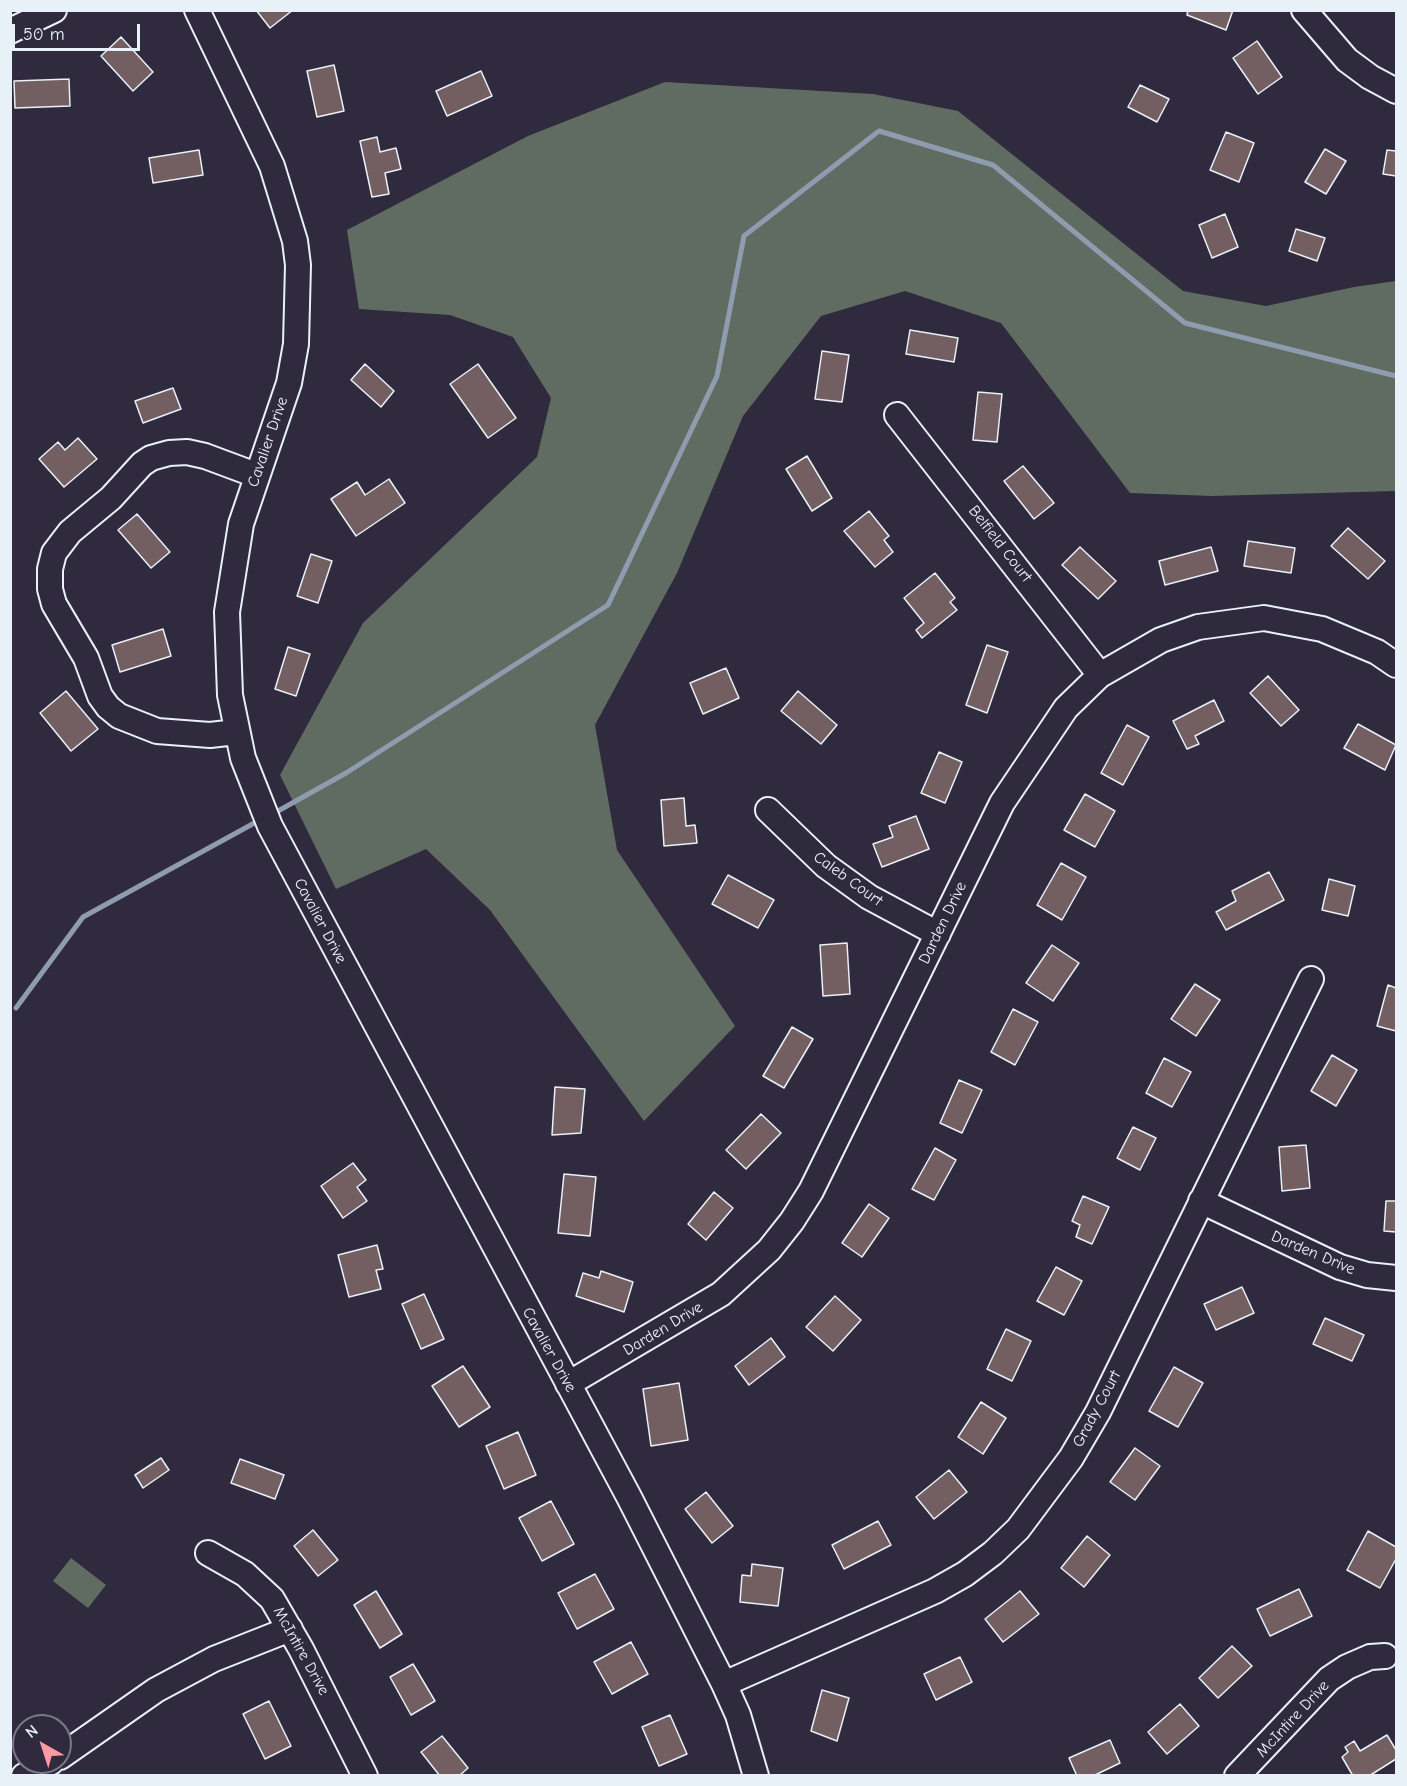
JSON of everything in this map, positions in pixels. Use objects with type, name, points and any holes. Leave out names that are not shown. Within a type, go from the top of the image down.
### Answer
[{"type":"street","points":[[10,32],[54,10]]},
{"type":"street","name":"Cavalier Drive","points":[[197,10],[264,147],[279,184],[295,242],[299,305],[296,344],[289,382],[278,421],[256,475],[241,524],[227,612],[226,655],[236,732],[254,789],[270,826],[629,1497],[724,1684],[741,1724],[756,1776]]},
{"type":"street","points":[[1304,10],[1347,60],[1370,77],[1396,91]]},
{"type":"street","name":"Belfield Court","points":[[897,415],[1101,675]]},
{"type":"street","points":[[236,732],[210,735],[157,731],[125,719],[108,707],[100,696],[86,658],[54,604],[50,588],[50,569],[54,553],[70,532],[111,498],[142,464],[151,459],[169,453],[187,452],[205,456],[256,475]]},
{"type":"street","name":"Darden Drive","points":[[568,1384],[713,1299],[769,1250],[811,1191],[1002,803],[1066,708],[1101,675],[1161,640],[1198,627],[1264,618],[1322,629],[1377,652],[1396,665]]},
{"type":"street","name":"Caleb Court","points":[[768,810],[826,866],[869,897],[938,934]]},
{"type":"street","name":"Grady Court","points":[[724,1684],[935,1591],[984,1560],[1018,1529],[1071,1458],[1098,1412],[1311,979]]},
{"type":"street","name":"Darden Drive","points":[[1201,1201],[1340,1268],[1367,1275],[1396,1278]]},
{"type":"street","name":"McIntire Drive","points":[[208,1553],[260,1585],[272,1599],[290,1629],[365,1776]]},
{"type":"street","points":[[72,1749],[156,1690],[214,1659],[290,1629]]},
{"type":"street","name":"McIntire Drive","points":[[1237,1776],[1329,1679],[1347,1667],[1370,1657],[1385,1656]]},
{"type":"green space","points":[[665,82],[873,94],[958,111],[1183,291],[1266,306],[1354,287],[1396,281],[1396,491],[1212,496],[1130,493],[1001,323],[905,291],[821,316],[743,416],[677,573],[595,725],[617,850],[735,1026],[644,1121],[490,910],[426,849],[336,889],[280,775],[363,623],[537,457],[551,398],[513,337],[450,315],[359,309],[347,230],[528,136]]},
{"type":"green space","points":[[71,1558],[106,1585],[88,1608],[53,1581]]},
{"type":"building","points":[[256,10],[293,10],[270,28]]},
{"type":"building","points":[[1188,10],[1233,10],[1226,30],[1187,15]]},
{"type":"building","points":[[121,37],[153,72],[133,91],[101,56]]},
{"type":"building","points":[[1257,41],[1282,77],[1258,94],[1233,58]]},
{"type":"building","points":[[334,65],[344,111],[317,117],[307,71]]},
{"type":"building","points":[[481,71],[492,96],[447,116],[436,91]]},
{"type":"building","points":[[69,79],[70,106],[15,108],[14,81]]},
{"type":"building","points":[[1140,85],[1169,99],[1157,122],[1128,107]]},
{"type":"building","points":[[1226,132],[1254,143],[1239,182],[1210,170]]},
{"type":"building","points":[[377,137],[380,152],[396,148],[401,169],[385,173],[389,194],[372,197],[360,141]]},
{"type":"building","points":[[1325,149],[1346,161],[1326,194],[1305,182]]},
{"type":"building","points":[[199,150],[203,175],[153,183],[149,158]]},
{"type":"building","points":[[1387,150],[1396,151],[1396,176],[1383,174]]},
{"type":"building","points":[[1225,214],[1238,247],[1212,258],[1199,225]]},
{"type":"building","points":[[1296,229],[1325,238],[1317,261],[1289,251]]},
{"type":"building","points":[[910,330],[958,338],[954,362],[906,354]]},
{"type":"building","points":[[822,351],[849,355],[842,402],[815,399]]},
{"type":"building","points":[[365,364],[394,391],[381,407],[351,380]]},
{"type":"building","points":[[478,364],[516,418],[488,438],[450,384]]},
{"type":"building","points":[[173,388],[181,409],[143,423],[135,401]]},
{"type":"building","points":[[978,392],[1002,394],[997,442],[973,440]]},
{"type":"building","points":[[78,438],[97,459],[64,487],[39,459],[58,442],[65,450]]},
{"type":"building","points":[[807,456],[832,498],[812,511],[786,469]]},
{"type":"building","points":[[1023,466],[1054,503],[1034,519],[1004,481]]},
{"type":"building","points":[[389,479],[405,503],[356,536],[331,499],[357,482],[365,495]]},
{"type":"building","points":[[869,511],[889,536],[884,540],[893,552],[875,567],[844,531]]},
{"type":"building","points":[[137,514],[170,552],[151,568],[118,530]]},
{"type":"building","points":[[1348,528],[1385,561],[1368,579],[1331,546]]},
{"type":"building","points":[[1248,541],[1295,548],[1291,573],[1244,566]]},
{"type":"building","points":[[1080,547],[1116,581],[1098,599],[1062,565]]},
{"type":"building","points":[[1211,547],[1218,571],[1165,585],[1159,561]]},
{"type":"building","points":[[311,554],[332,561],[318,603],[297,596]]},
{"type":"building","points":[[935,573],[955,598],[950,602],[957,610],[922,638],[916,630],[924,623],[904,598]]},
{"type":"building","points":[[163,629],[171,656],[120,672],[112,645]]},
{"type":"building","points":[[987,645],[1008,652],[987,713],[966,705]]},
{"type":"building","points":[[288,647],[310,654],[296,696],[275,689]]},
{"type":"building","points":[[726,668],[739,698],[703,714],[690,683]]},
{"type":"building","points":[[1268,676],[1299,710],[1281,726],[1250,693]]},
{"type":"building","points":[[66,691],[98,729],[71,751],[40,713]]},
{"type":"building","points":[[798,691],[837,725],[821,744],[781,711]]},
{"type":"building","points":[[1214,700],[1224,721],[1195,736],[1199,744],[1187,749],[1173,721]]},
{"type":"building","points":[[1358,724],[1396,745],[1385,770],[1344,748]]},
{"type":"building","points":[[1127,725],[1149,737],[1123,785],[1101,773]]},
{"type":"building","points":[[939,752],[962,762],[945,803],[921,793]]},
{"type":"building","points":[[1085,794],[1115,811],[1095,847],[1064,830]]},
{"type":"building","points":[[684,798],[686,826],[695,825],[697,843],[664,846],[661,800]]},
{"type":"building","points":[[916,816],[929,849],[882,867],[873,844],[893,837],[889,826]]},
{"type":"building","points":[[1061,863],[1086,877],[1062,920],[1037,905]]},
{"type":"building","points":[[1269,872],[1284,900],[1226,930],[1216,912],[1236,901],[1232,891]]},
{"type":"building","points":[[728,875],[774,900],[758,928],[712,904]]},
{"type":"building","points":[[1329,879],[1355,886],[1348,916],[1322,910]]},
{"type":"building","points":[[847,943],[850,994],[823,996],[820,945]]},
{"type":"building","points":[[1052,945],[1079,963],[1053,1001],[1026,983]]},
{"type":"building","points":[[1195,984],[1220,1000],[1196,1036],[1171,1019]]},
{"type":"building","points":[[1388,985],[1396,988],[1396,1031],[1377,1026]]},
{"type":"building","points":[[1013,1009],[1038,1022],[1015,1065],[991,1052]]},
{"type":"building","points":[[792,1027],[813,1039],[784,1088],[763,1076]]},
{"type":"building","points":[[1332,1055],[1357,1070],[1336,1106],[1311,1091]]},
{"type":"building","points":[[1164,1058],[1191,1072],[1172,1107],[1146,1093]]},
{"type":"building","points":[[959,1080],[982,1090],[962,1133],[940,1123]]},
{"type":"building","points":[[555,1087],[585,1089],[581,1133],[552,1135]]},
{"type":"building","points":[[761,1114],[781,1133],[746,1169],[726,1150]]},
{"type":"building","points":[[1133,1127],[1156,1138],[1140,1170],[1117,1158]]},
{"type":"building","points":[[1306,1145],[1310,1188],[1282,1191],[1279,1147]]},
{"type":"building","points":[[935,1148],[956,1160],[934,1200],[912,1189]]},
{"type":"building","points":[[353,1163],[366,1180],[357,1187],[367,1201],[343,1218],[321,1186]]},
{"type":"building","points":[[564,1174],[596,1177],[590,1236],[558,1233]]},
{"type":"building","points":[[714,1192],[733,1208],[706,1240],[688,1224]]},
{"type":"building","points":[[1083,1196],[1109,1207],[1092,1244],[1076,1237],[1080,1225],[1072,1221]]},
{"type":"building","points":[[1386,1201],[1396,1201],[1396,1232],[1384,1231]]},
{"type":"building","points":[[869,1204],[889,1218],[862,1257],[842,1243]]},
{"type":"building","points":[[377,1245],[383,1269],[376,1270],[381,1289],[349,1297],[338,1255]]},
{"type":"building","points":[[1056,1267],[1082,1281],[1064,1315],[1037,1301]]},
{"type":"building","points":[[601,1271],[633,1282],[624,1312],[576,1296],[583,1273],[599,1278]]},
{"type":"building","points":[[1242,1287],[1254,1313],[1216,1330],[1204,1304]]},
{"type":"building","points":[[424,1294],[444,1339],[421,1349],[402,1304]]},
{"type":"building","points":[[835,1296],[861,1320],[833,1351],[806,1327]]},
{"type":"building","points":[[1325,1318],[1364,1335],[1352,1361],[1313,1344]]},
{"type":"building","points":[[1006,1329],[1031,1341],[1012,1381],[987,1369]]},
{"type":"building","points":[[771,1338],[785,1357],[749,1385],[735,1366]]},
{"type":"building","points":[[463,1366],[490,1407],[459,1427],[432,1386]]},
{"type":"building","points":[[1174,1367],[1203,1383],[1178,1427],[1149,1411]]},
{"type":"building","points":[[679,1383],[688,1440],[651,1446],[643,1389]]},
{"type":"building","points":[[981,1402],[1006,1418],[983,1454],[958,1437]]},
{"type":"building","points":[[518,1432],[536,1475],[504,1489],[486,1446]]},
{"type":"building","points":[[1135,1448],[1160,1466],[1135,1500],[1110,1482]]},
{"type":"building","points":[[161,1458],[169,1470],[143,1488],[135,1475]]},
{"type":"building","points":[[240,1459],[284,1475],[275,1499],[231,1483]]},
{"type":"building","points":[[949,1470],[967,1492],[934,1519],[916,1497]]},
{"type":"building","points":[[706,1492],[733,1526],[712,1543],[685,1509]]},
{"type":"building","points":[[551,1501],[574,1544],[542,1561],[519,1518]]},
{"type":"building","points":[[878,1521],[891,1545],[844,1569],[832,1545]]},
{"type":"building","points":[[313,1530],[338,1560],[318,1576],[294,1546]]},
{"type":"building","points":[[1368,1531],[1396,1547],[1396,1559],[1380,1588],[1347,1570]]},
{"type":"building","points":[[1087,1536],[1110,1555],[1084,1587],[1061,1568]]},
{"type":"building","points":[[752,1564],[783,1568],[778,1606],[740,1602],[742,1575],[751,1576]]},
{"type":"building","points":[[595,1574],[614,1609],[577,1629],[558,1593]]},
{"type":"building","points":[[1299,1589],[1312,1616],[1270,1636],[1257,1609]]},
{"type":"building","points":[[376,1591],[402,1634],[380,1648],[354,1605]]},
{"type":"building","points":[[1020,1591],[1039,1614],[1003,1642],[985,1619]]},
{"type":"building","points":[[631,1642],[648,1674],[612,1694],[594,1662]]},
{"type":"building","points":[[1232,1646],[1252,1666],[1218,1698],[1199,1678]]},
{"type":"building","points":[[960,1657],[972,1682],[936,1700],[924,1674]]},
{"type":"building","points":[[413,1664],[435,1701],[411,1715],[390,1677]]},
{"type":"building","points":[[822,1690],[849,1698],[837,1741],[811,1731]]},
{"type":"building","points":[[269,1701],[291,1746],[265,1759],[243,1714]]},
{"type":"building","points":[[1180,1704],[1199,1726],[1167,1754],[1148,1732]]},
{"type":"building","points":[[670,1715],[687,1754],[659,1766],[642,1727]]},
{"type":"building","points":[[1387,1735],[1396,1750],[1396,1759],[1369,1776],[1353,1776],[1342,1757],[1348,1752],[1345,1747],[1354,1741],[1360,1751]]},
{"type":"building","points":[[442,1736],[468,1768],[459,1776],[440,1776],[421,1752]]},
{"type":"building","points":[[1110,1740],[1120,1763],[1093,1776],[1077,1776],[1069,1758]]},
{"type":"waterway","points":[[278,811],[346,773],[608,605],[717,376],[744,236],[879,131],[993,165],[1185,323],[1396,376]]},
{"type":"waterway","points":[[16,1008],[83,917],[258,821]]}]
